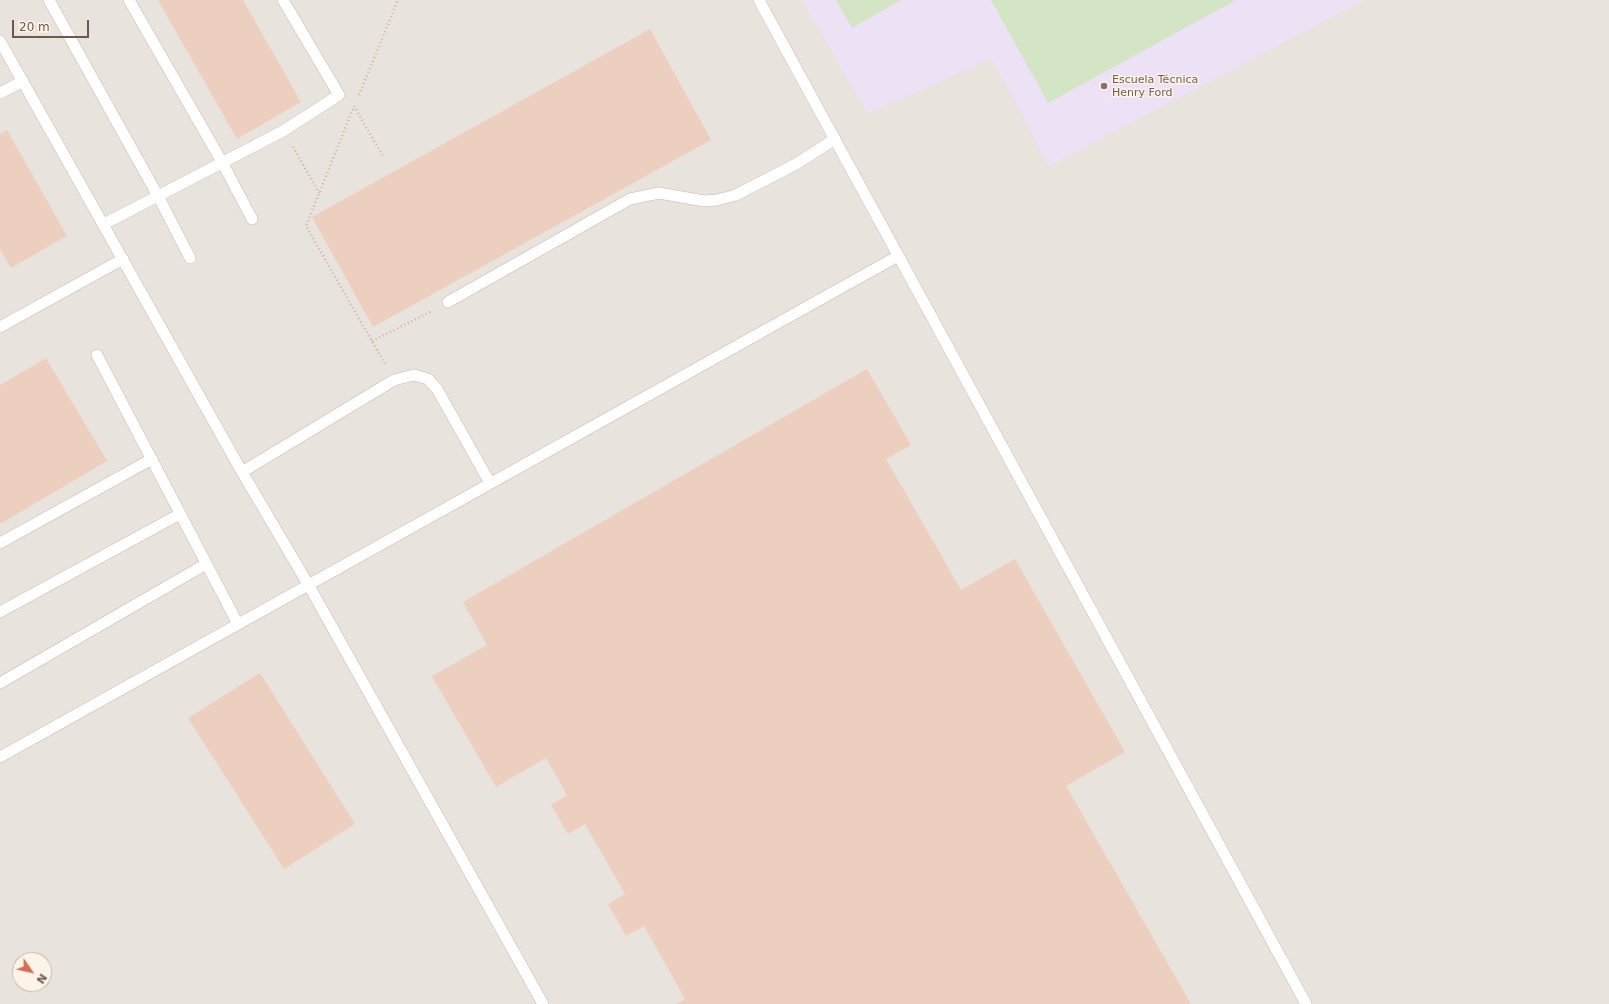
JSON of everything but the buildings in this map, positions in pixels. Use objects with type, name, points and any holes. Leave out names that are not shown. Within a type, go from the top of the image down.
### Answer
[{"type":"lane","points":[[49,0],[158,196],[190,258]]},
{"type":"lane","points":[[129,0],[222,162],[252,219]]},
{"type":"lane","points":[[104,224],[283,130],[339,95],[283,0]]},
{"type":"lane","points":[[759,0],[1306,1004]]},
{"type":"lane","points":[[0,41],[242,472],[308,584],[543,1004]]},
{"type":"lane","points":[[0,93],[23,81]]},
{"type":"lane","points":[[448,302],[630,199],[659,193],[704,201],[717,200],[736,195],[796,164],[835,139]]},
{"type":"lane","points":[[0,757],[898,256]]},
{"type":"lane","points":[[0,327],[123,259]]},
{"type":"lane","points":[[97,355],[238,624]]},
{"type":"lane","points":[[242,472],[394,380],[414,375],[428,379],[437,389],[490,483]]},
{"type":"lane","points":[[0,543],[152,459]]},
{"type":"lane","points":[[0,612],[180,514]]},
{"type":"lane","points":[[0,683],[206,564]]},
{"type":"path","points":[[339,95],[354,106],[384,158]]},
{"type":"path","points":[[283,130],[320,194],[306,226],[394,380]]},
{"type":"path","points":[[372,341],[448,302]]},
{"type":"shaded area","points":[[0,0],[1609,0],[1609,1004],[0,1004]]},
{"type":"shaded area","name":"Escuela Técnica Henry Ford","points":[[802,0],[1364,0],[1049,166],[992,58],[868,114]]},
{"type":"green space","points":[[836,0],[901,0],[852,28]]},
{"type":"green space","points":[[991,0],[1236,0],[1048,103]]},
{"type":"place","name":"Escuela Técnica Henry Ford","points":[[1104,86]]}]
